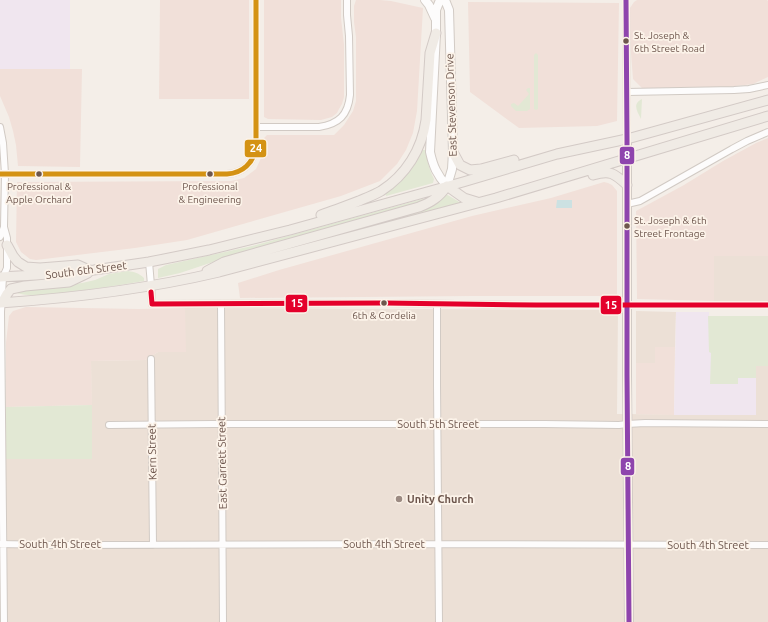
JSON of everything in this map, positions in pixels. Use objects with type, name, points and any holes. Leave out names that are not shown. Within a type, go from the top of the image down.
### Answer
[{"type":"main road","points":[[290,230],[312,218],[381,191],[397,178],[407,167],[419,147],[425,130],[430,53],[436,29]]},
{"type":"main road","points":[[290,230],[557,154],[627,139],[768,100]]},
{"type":"main road","points":[[1,303],[83,296],[195,278],[481,202],[768,116]]},
{"type":"main road","points":[[453,152],[460,165],[470,170],[481,169],[550,150],[582,148]]},
{"type":"main road","points":[[520,190],[536,192],[602,172],[612,173],[627,185]]},
{"type":"main road","points":[[447,186],[464,198],[481,202]]},
{"type":"main road","points":[[195,278],[224,262],[420,208],[433,201],[447,186]]},
{"type":"main road","name":"South 6th Street","points":[[1,276],[36,275],[92,270],[149,262],[209,250],[290,230]]},
{"type":"main road","points":[[7,245],[15,259],[26,267],[40,268],[78,265],[92,270]]},
{"type":"main road","points":[[1,303],[11,290],[25,286],[69,282],[92,270]]},
{"type":"street","points":[[2,174],[227,174],[235,173],[242,169],[252,159],[256,148],[256,0]]},
{"type":"street","points":[[256,127],[319,127],[334,123],[344,114],[350,95],[350,41],[347,0]]},
{"type":"street","points":[[425,0],[431,8],[436,29]]},
{"type":"street","name":"East Stevenson Drive","points":[[440,0],[436,10],[430,152],[439,177],[447,186]]},
{"type":"street","name":"East Stevenson Drive","points":[[446,0],[449,10],[453,152],[452,169],[447,186]]},
{"type":"street","points":[[626,0],[629,622]]},
{"type":"street","points":[[627,92],[734,90],[768,85]]},
{"type":"street","points":[[0,127],[3,143],[2,174],[4,227],[7,238],[7,268],[1,276],[2,544],[4,622]]},
{"type":"street","points":[[627,204],[640,201],[732,149],[768,132]]},
{"type":"street","points":[[0,237],[4,227]]},
{"type":"street","points":[[149,262],[152,304],[768,305]]},
{"type":"street","name":"East Garrett Street","points":[[221,304],[223,622]]},
{"type":"street","points":[[437,304],[439,622]]},
{"type":"street","name":"Kern Street","points":[[151,359],[153,545]]},
{"type":"street","name":"South 5th Street","points":[[109,425],[768,424]]},
{"type":"street","name":"South 4th Street","points":[[2,544],[768,545]]},
{"type":"shaded area","points":[[0,0],[70,0],[70,69],[0,69]]},
{"type":"shaded area","points":[[160,0],[249,0],[249,99],[159,99]]},
{"type":"shaded area","points":[[264,0],[341,0],[344,45],[344,97],[337,113],[332,117],[321,120],[268,119],[264,117]]},
{"type":"shaded area","points":[[356,0],[391,1],[423,8],[417,111],[413,133],[406,150],[397,164],[380,181],[341,196],[187,240],[36,260],[30,259],[21,252],[16,242],[17,182],[231,181],[244,178],[256,169],[261,158],[264,138],[267,135],[334,135],[344,125],[353,111],[356,101],[356,37],[354,6]]},
{"type":"shaded area","points":[[637,0],[767,0],[768,77],[753,84],[727,87],[642,88],[633,79],[630,41],[630,8]]},
{"type":"shaded area","points":[[468,2],[619,3],[617,121],[597,126],[519,128],[470,92]]},
{"type":"shaded area","points":[[0,69],[82,69],[80,167],[18,166],[13,131],[0,96]]},
{"type":"shaded area","points":[[768,138],[768,256],[714,256],[714,301],[637,299],[636,211],[684,185],[723,161]]},
{"type":"shaded area","points":[[604,182],[612,185],[617,191],[617,296],[240,298],[238,283],[279,270],[472,216],[551,198]]},
{"type":"shaded area","points":[[557,200],[572,200],[572,208],[556,208]]},
{"type":"shaded area","points":[[713,256],[768,256],[768,302],[714,301]]},
{"type":"shaded area","points":[[26,307],[139,309],[185,308],[186,352],[158,352],[145,360],[91,361],[92,405],[6,407],[6,343],[9,316],[13,311]]},
{"type":"shaded area","points":[[185,308],[618,310],[617,414],[756,415],[756,366],[768,366],[768,622],[0,622],[0,459],[92,459],[91,361],[145,360],[158,352],[185,352]]},
{"type":"shaded area","points":[[636,311],[676,312],[675,347],[656,347],[655,363],[636,363]]},
{"type":"shaded area","points":[[676,312],[709,312],[709,351],[738,384],[738,378],[756,378],[756,415],[674,415]]},
{"type":"shaded area","points":[[655,347],[675,347],[674,415],[636,414],[636,363],[655,363]]},
{"type":"green space","points":[[536,53],[538,55],[538,109],[536,110],[534,109],[534,55]]},
{"type":"green space","points":[[530,88],[530,109],[527,111],[516,111],[511,104],[514,103],[518,106],[529,94],[526,90]]},
{"type":"green space","points":[[642,99],[641,119],[636,105]]},
{"type":"green space","points":[[421,150],[426,150],[428,165],[434,179],[433,183],[386,196],[385,192]]},
{"type":"green space","points":[[446,194],[461,203],[395,220],[430,208],[441,200]]},
{"type":"green space","points":[[426,198],[427,200],[418,204],[234,255],[180,273],[158,278],[158,269],[166,265],[252,246]]},
{"type":"green space","points":[[128,271],[140,275],[144,278],[144,281],[43,295],[25,295],[14,292],[82,283],[95,280],[109,274]]},
{"type":"green space","points":[[708,316],[768,316],[768,366],[756,366],[756,378],[738,378],[738,384],[710,384],[711,353],[709,352]]},
{"type":"green space","points":[[92,405],[92,459],[6,459],[6,407]]},
{"type":"transit line","name":"24","points":[[0,174],[227,174],[238,172],[250,163],[256,148],[256,0]]},
{"type":"transit line","name":"8","points":[[626,0],[629,622]]},
{"type":"transit line","name":"15","points":[[151,292],[152,304],[385,303],[536,305],[768,305]]},
{"type":"place","name":"St. Joseph & 6th Street Road","points":[[626,41]]},
{"type":"place","name":"Professional & Apple Orchard","points":[[39,174]]},
{"type":"place","name":"Professional & Engineering","points":[[210,174]]},
{"type":"place","name":"St. Joseph & 6th Street Frontage","points":[[627,226]]},
{"type":"place","name":"6th & Cordelia","points":[[384,303]]},
{"type":"place","name":"Unity Church","points":[[399,499]]}]
